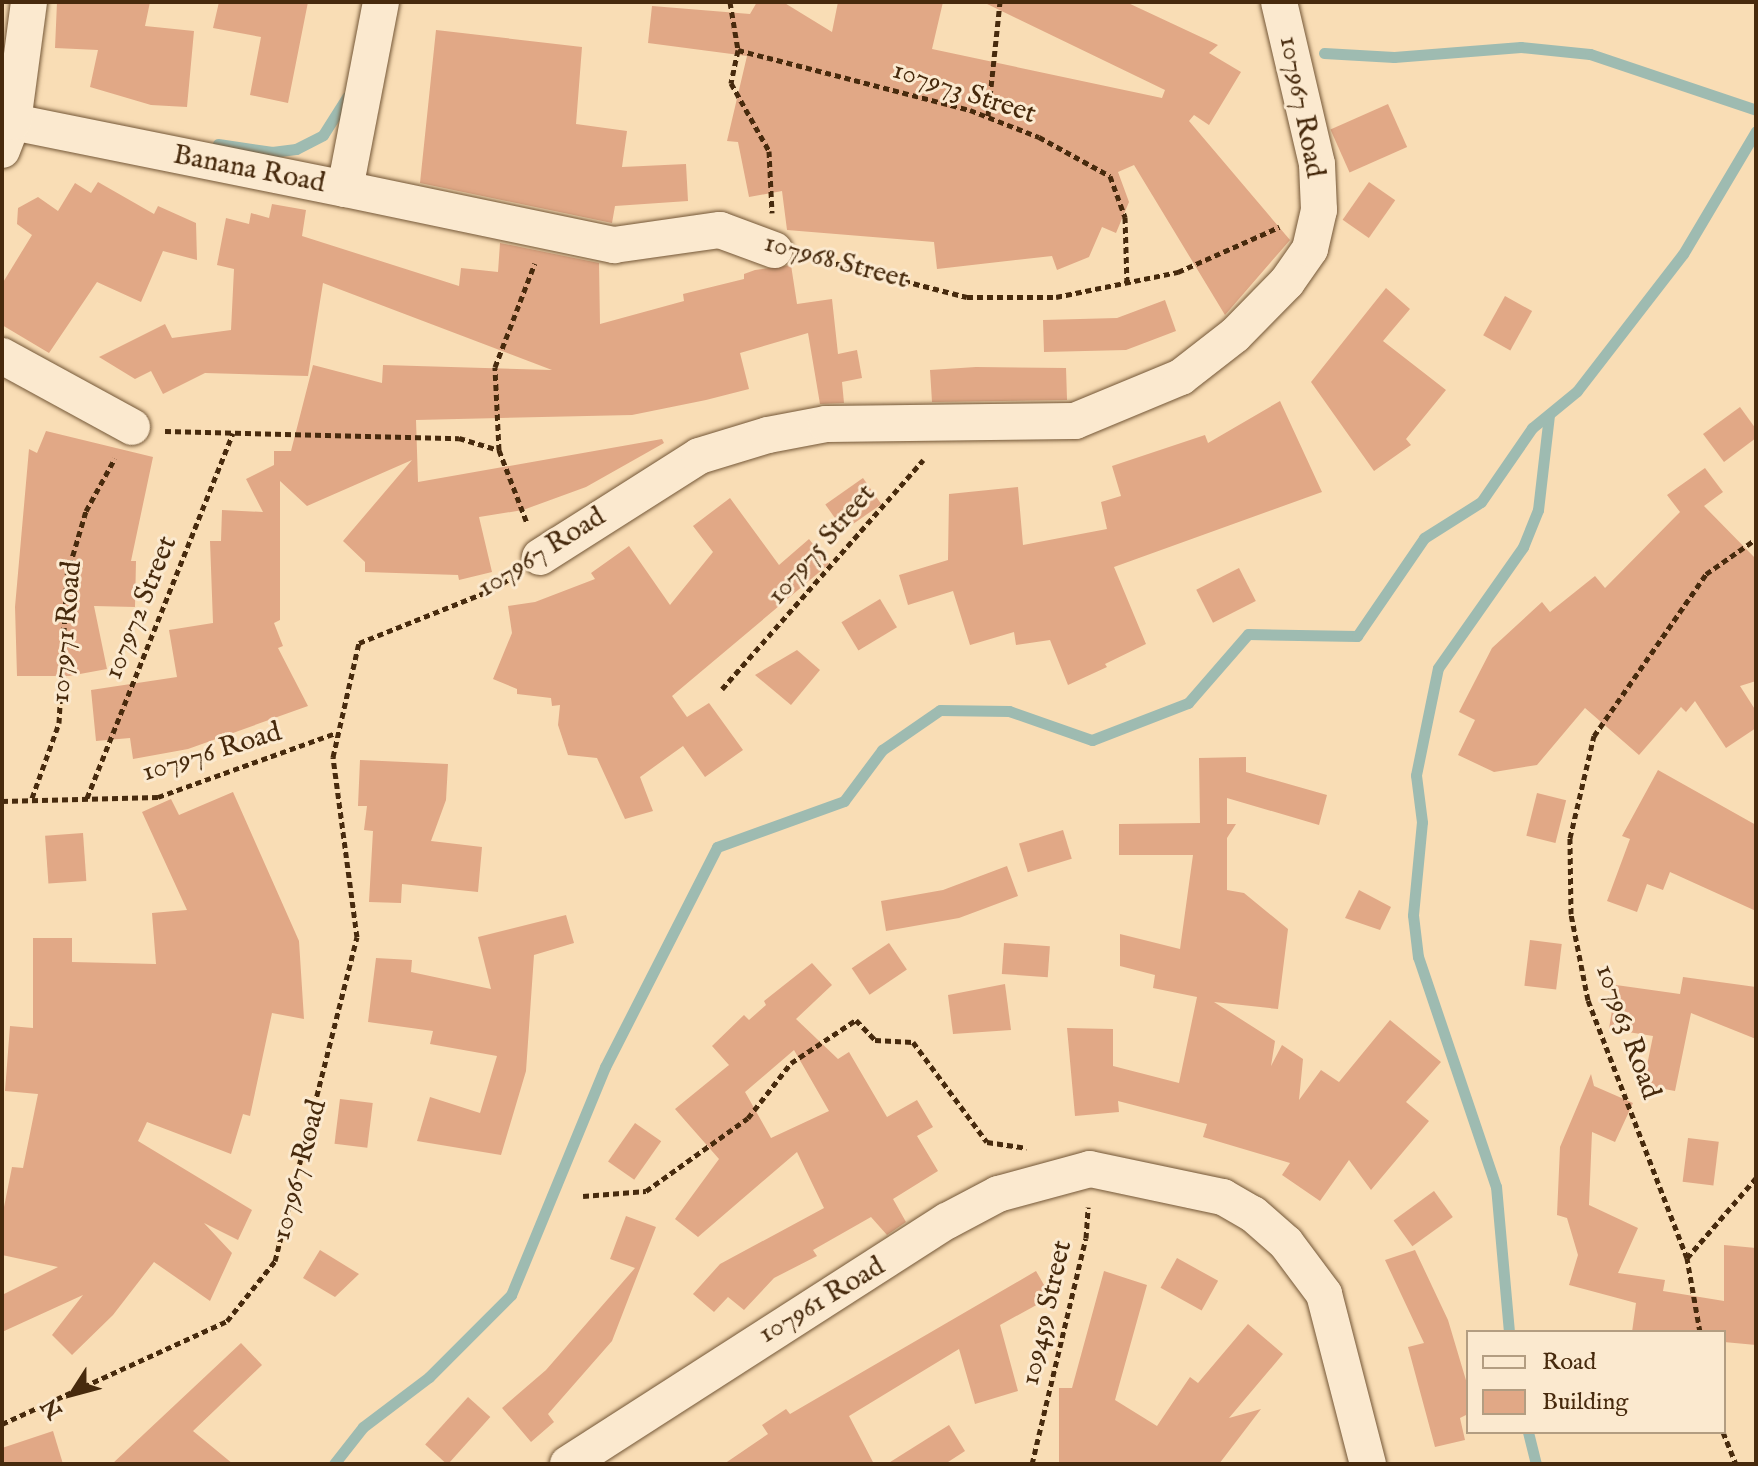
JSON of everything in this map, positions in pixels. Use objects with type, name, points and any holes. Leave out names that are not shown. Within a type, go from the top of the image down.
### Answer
[{"type":"street","points":[[7,136],[29,2]]},
{"type":"street","name":"Banana Road","points":[[7,136],[345,189],[381,2]]},
{"type":"street","name":"107967 Road","points":[[540,557],[699,456],[826,424],[952,426],[1075,421],[1181,377],[1235,335],[1287,282],[1310,249],[1319,210],[1317,164],[1279,2]]},
{"type":"street","name":"107968 Street","points":[[345,189],[545,235],[614,245],[720,230],[774,250]]},
{"type":"street","points":[[2,356],[132,427]]},
{"type":"street","name":"107961 Road","points":[[568,1464],[947,1221],[998,1194],[1090,1169],[1223,1197],[1253,1214],[1286,1243],[1324,1294],[1368,1464]]},
{"type":"path","points":[[730,2],[738,50],[731,83],[769,151],[774,250]]},
{"type":"path","points":[[988,116],[1000,2]]},
{"type":"path","name":"107973 Street","points":[[738,50],[988,116],[1110,176],[1125,217],[1127,284]]},
{"type":"path","name":"107968 Street","points":[[774,250],[862,266],[967,297],[1056,297],[1178,272],[1319,210]]},
{"type":"path","points":[[540,557],[499,450],[495,367],[545,235]]},
{"type":"path","name":"107975 Street","points":[[722,689],[952,426]]},
{"type":"path","points":[[132,427],[233,433],[459,438],[499,450]]},
{"type":"path","name":"107971 Road","points":[[32,798],[59,723],[67,575],[86,511],[132,427]]},
{"type":"path","name":"107972 Street","points":[[87,798],[233,433]]},
{"type":"path","name":"107963 Road","points":[[1700,1330],[1687,1258],[1588,1000],[1571,914],[1570,838],[1594,736],[1706,574],[1756,539]]},
{"type":"path","name":"107967 Road","points":[[2,1424],[227,1321],[275,1261],[357,937],[333,757],[336,733],[359,643],[494,589],[540,557]]},
{"type":"path","name":"107976 Road","points":[[2,801],[158,797],[336,733]]},
{"type":"path","points":[[583,1196],[646,1191],[748,1118],[791,1063],[856,1020],[875,1040],[913,1042],[987,1142],[1034,1148]]},
{"type":"path","name":"109459 Street","points":[[1032,1464],[1086,1238],[1090,1169]]},
{"type":"path","points":[[1687,1258],[1756,1178]]},
{"type":"path","points":[[1724,1434],[1736,1464]]},
{"type":"building","points":[[57,2],[150,2],[145,26],[194,31],[187,107],[151,105],[90,87],[98,50],[55,48]]},
{"type":"building","points":[[219,2],[308,2],[288,103],[250,95],[261,37],[213,28]]},
{"type":"building","points":[[757,2],[783,2],[832,32],[838,2],[943,2],[932,49],[1162,98],[1165,90],[983,2],[1126,2],[1218,45],[1209,53],[1241,72],[1209,125],[1194,115],[1189,121],[1290,240],[1225,315],[1134,165],[1118,172],[1129,202],[1116,233],[1102,227],[1089,257],[1057,270],[1052,256],[937,269],[934,242],[787,230],[782,191],[749,197],[738,142],[727,141],[747,56],[648,43],[652,6],[750,14]]},
{"type":"building","points":[[436,30],[582,47],[576,124],[627,131],[622,167],[686,164],[688,201],[615,206],[612,223],[420,183]]},
{"type":"building","points":[[1388,104],[1407,147],[1350,173],[1330,130]]},
{"type":"building","points":[[98,182],[154,214],[158,206],[196,223],[197,260],[163,251],[141,302],[97,282],[49,353],[2,325],[2,284],[32,235],[17,224],[18,208],[38,197],[58,211],[75,183],[91,193]]},
{"type":"building","points":[[1369,182],[1395,200],[1369,238],[1343,220]]},
{"type":"building","points":[[272,204],[306,210],[302,236],[459,286],[461,268],[498,272],[500,243],[599,263],[600,324],[684,301],[683,294],[744,279],[744,274],[755,270],[791,265],[797,304],[832,299],[838,354],[857,350],[862,378],[842,382],[844,403],[820,404],[808,333],[740,353],[749,389],[706,400],[632,415],[416,420],[418,482],[662,439],[664,443],[586,487],[523,510],[479,517],[492,572],[459,580],[458,575],[365,572],[365,562],[343,541],[412,460],[307,506],[280,481],[280,620],[274,623],[283,646],[278,648],[308,706],[188,749],[133,759],[130,738],[96,741],[91,690],[177,677],[169,630],[213,623],[210,541],[221,541],[222,510],[263,512],[246,479],[274,465],[274,451],[291,451],[313,365],[382,383],[383,365],[552,370],[323,283],[308,376],[205,373],[163,394],[151,371],[135,379],[99,357],[165,324],[172,338],[231,330],[234,269],[217,265],[226,218],[249,224],[251,213],[269,218]]},
{"type":"building","points":[[1386,288],[1410,309],[1383,341],[1446,390],[1406,439],[1411,445],[1374,471],[1311,382]]},
{"type":"building","points":[[1505,296],[1532,311],[1510,350],[1483,335]]},
{"type":"building","points":[[1165,300],[1176,331],[1126,350],[1044,352],[1043,320],[1117,318]]},
{"type":"building","points":[[1066,368],[1067,400],[932,402],[930,370]]},
{"type":"building","points":[[1280,401],[1322,492],[1114,567],[1146,644],[1105,664],[1107,667],[1068,685],[1050,640],[1016,645],[1014,632],[970,645],[953,591],[908,605],[899,575],[948,560],[949,494],[1018,487],[1023,545],[1107,529],[1101,502],[1121,496],[1112,466],[1205,435],[1208,443]]},
{"type":"building","points":[[1740,407],[1756,429],[1756,438],[1724,462],[1703,434]]},
{"type":"building","points":[[46,431],[153,457],[131,561],[136,561],[135,607],[94,606],[107,669],[69,676],[17,676],[15,607],[29,449],[37,453]]},
{"type":"building","points":[[1705,468],[1723,492],[1704,506],[1756,559],[1756,681],[1740,686],[1756,711],[1756,728],[1726,748],[1695,701],[1686,712],[1681,707],[1639,755],[1585,708],[1537,765],[1494,772],[1458,755],[1475,720],[1459,712],[1492,648],[1542,602],[1550,612],[1595,576],[1605,588],[1680,512],[1667,495]]},
{"type":"building","points":[[863,478],[881,504],[844,531],[825,504]]},
{"type":"building","points":[[730,498],[779,565],[809,539],[829,564],[672,696],[687,717],[709,703],[743,750],[705,777],[683,746],[640,777],[653,811],[625,819],[597,758],[568,755],[558,725],[560,705],[552,706],[551,698],[517,694],[517,689],[493,679],[512,633],[508,606],[535,602],[595,579],[591,573],[629,546],[670,605],[713,552],[693,526]]},
{"type":"building","points":[[1239,568],[1256,601],[1213,623],[1196,590]]},
{"type":"building","points":[[880,599],[897,627],[858,650],[841,622]]},
{"type":"building","points":[[797,650],[820,670],[791,705],[755,675]]},
{"type":"building","points":[[1246,757],[1246,772],[1327,795],[1319,825],[1227,798],[1227,824],[1236,824],[1227,838],[1227,890],[1244,893],[1288,929],[1278,1009],[1214,1002],[1275,1041],[1271,1066],[1282,1045],[1303,1059],[1299,1100],[1321,1070],[1339,1082],[1390,1020],[1441,1062],[1406,1102],[1429,1121],[1371,1190],[1349,1160],[1320,1201],[1282,1175],[1290,1163],[1203,1137],[1207,1124],[1118,1101],[1119,1112],[1075,1116],[1067,1028],[1113,1029],[1113,1066],[1179,1083],[1197,997],[1153,988],[1155,975],[1120,966],[1120,934],[1180,949],[1193,855],[1119,855],[1119,824],[1200,823],[1199,758]]},
{"type":"building","points":[[360,760],[448,764],[446,800],[431,841],[482,847],[478,892],[402,884],[401,903],[369,902],[373,831],[364,830],[367,806],[358,806]]},
{"type":"building","points":[[1658,770],[1756,825],[1756,911],[1670,872],[1663,890],[1647,884],[1637,912],[1607,901],[1630,839],[1622,836]]},
{"type":"building","points":[[233,792],[299,941],[304,1019],[272,1013],[250,1116],[243,1114],[231,1154],[147,1122],[138,1141],[252,1210],[238,1240],[204,1223],[232,1253],[210,1301],[154,1262],[113,1315],[72,1355],[52,1335],[83,1295],[2,1332],[2,1295],[58,1267],[2,1255],[2,1217],[12,1167],[23,1168],[38,1094],[5,1091],[10,1026],[33,1028],[33,938],[72,938],[72,962],[156,964],[152,913],[187,910],[142,812],[171,799],[179,815]]},
{"type":"building","points":[[1537,793],[1566,800],[1555,843],[1526,836]]},
{"type":"building","points":[[1063,830],[1072,859],[1028,872],[1019,843]]},
{"type":"building","points":[[83,833],[86,881],[48,884],[45,836]]},
{"type":"building","points":[[1007,866],[1018,896],[959,918],[886,931],[881,901],[943,890]]},
{"type":"building","points":[[1359,890],[1391,907],[1380,930],[1345,918]]},
{"type":"building","points":[[566,915],[574,943],[534,955],[526,1071],[501,1155],[417,1141],[430,1097],[480,1113],[497,1056],[430,1044],[433,1031],[368,1022],[376,958],[412,960],[411,972],[491,989],[478,937]]},
{"type":"building","points":[[1530,940],[1562,944],[1556,990],[1524,986]]},
{"type":"building","points":[[889,943],[907,970],[870,995],[852,968]]},
{"type":"building","points":[[1004,943],[1050,946],[1048,977],[1002,974]]},
{"type":"building","points":[[812,963],[832,985],[796,1019],[838,1059],[849,1052],[887,1117],[917,1100],[933,1127],[917,1136],[938,1171],[893,1199],[906,1222],[887,1235],[871,1217],[813,1250],[817,1256],[774,1278],[744,1310],[728,1297],[714,1312],[693,1294],[720,1264],[824,1208],[797,1152],[698,1237],[675,1219],[719,1159],[675,1109],[729,1065],[712,1046],[744,1015],[749,1020],[766,1005],[764,1001]],"holes":[[[794,1050],[829,1111],[771,1138],[745,1092]]]},
{"type":"building","points":[[1683,977],[1756,987],[1756,1039],[1691,1013],[1675,1091],[1643,1085],[1653,1036],[1609,1029],[1616,985],[1680,994]]},
{"type":"building","points":[[1005,984],[1011,1030],[953,1034],[948,995]]},
{"type":"building","points":[[1591,1074],[1594,1086],[1633,1103],[1615,1142],[1592,1132],[1589,1205],[1638,1228],[1618,1273],[1665,1280],[1663,1291],[1724,1301],[1724,1245],[1756,1248],[1756,1345],[1726,1342],[1726,1330],[1632,1330],[1636,1303],[1569,1285],[1578,1255],[1567,1218],[1557,1215],[1560,1147]]},
{"type":"building","points":[[340,1099],[373,1103],[367,1148],[335,1144]]},
{"type":"building","points":[[635,1123],[661,1141],[634,1180],[608,1162]]},
{"type":"building","points":[[1688,1138],[1719,1142],[1713,1185],[1683,1182]]},
{"type":"building","points":[[1434,1191],[1453,1217],[1412,1246],[1394,1220]]},
{"type":"building","points":[[626,1216],[656,1227],[612,1341],[548,1414],[554,1422],[531,1442],[502,1408],[546,1370],[635,1268],[610,1259]]},
{"type":"building","points":[[320,1250],[359,1274],[335,1297],[303,1278]]},
{"type":"building","points":[[1415,1250],[1448,1320],[1466,1380],[1466,1415],[1460,1418],[1465,1440],[1435,1447],[1408,1347],[1424,1343],[1385,1260]]},
{"type":"building","points":[[1177,1258],[1218,1281],[1202,1311],[1161,1288]]},
{"type":"building","points":[[1036,1271],[1051,1297],[1000,1325],[1018,1391],[975,1404],[959,1349],[849,1416],[874,1464],[724,1464],[768,1434],[762,1425],[786,1409],[790,1414]]},
{"type":"building","points":[[1104,1271],[1147,1285],[1115,1400],[1157,1426],[1190,1377],[1198,1383],[1248,1324],[1283,1354],[1229,1418],[1261,1409],[1219,1464],[1059,1464],[1059,1388],[1072,1388]]},
{"type":"building","points":[[241,1343],[262,1365],[193,1431],[233,1464],[112,1464]]},
{"type":"building","points":[[468,1397],[490,1417],[448,1464],[425,1445]]},
{"type":"building","points":[[949,1425],[965,1451],[945,1464],[887,1464]]},
{"type":"building","points":[[53,1431],[63,1464],[2,1464],[2,1448]]},
{"type":"waterway","points":[[1324,53],[1394,57],[1521,47],[1590,54],[1756,110]]},
{"type":"waterway","points":[[218,144],[272,152],[296,149],[323,135],[347,97]]},
{"type":"waterway","points":[[334,1464],[363,1427],[429,1377],[511,1295],[605,1067],[717,847],[844,801],[882,750],[940,710],[1009,711],[1092,740],[1188,703],[1248,634],[1357,636],[1424,538],[1481,502],[1532,428],[1577,391],[1683,254],[1756,131]]},
{"type":"waterway","points":[[1509,1330],[1496,1187],[1418,957],[1413,915],[1422,822],[1416,775],[1438,668],[1523,547],[1538,510],[1549,415]]},
{"type":"waterway","points":[[1528,1434],[1536,1464]]}]
